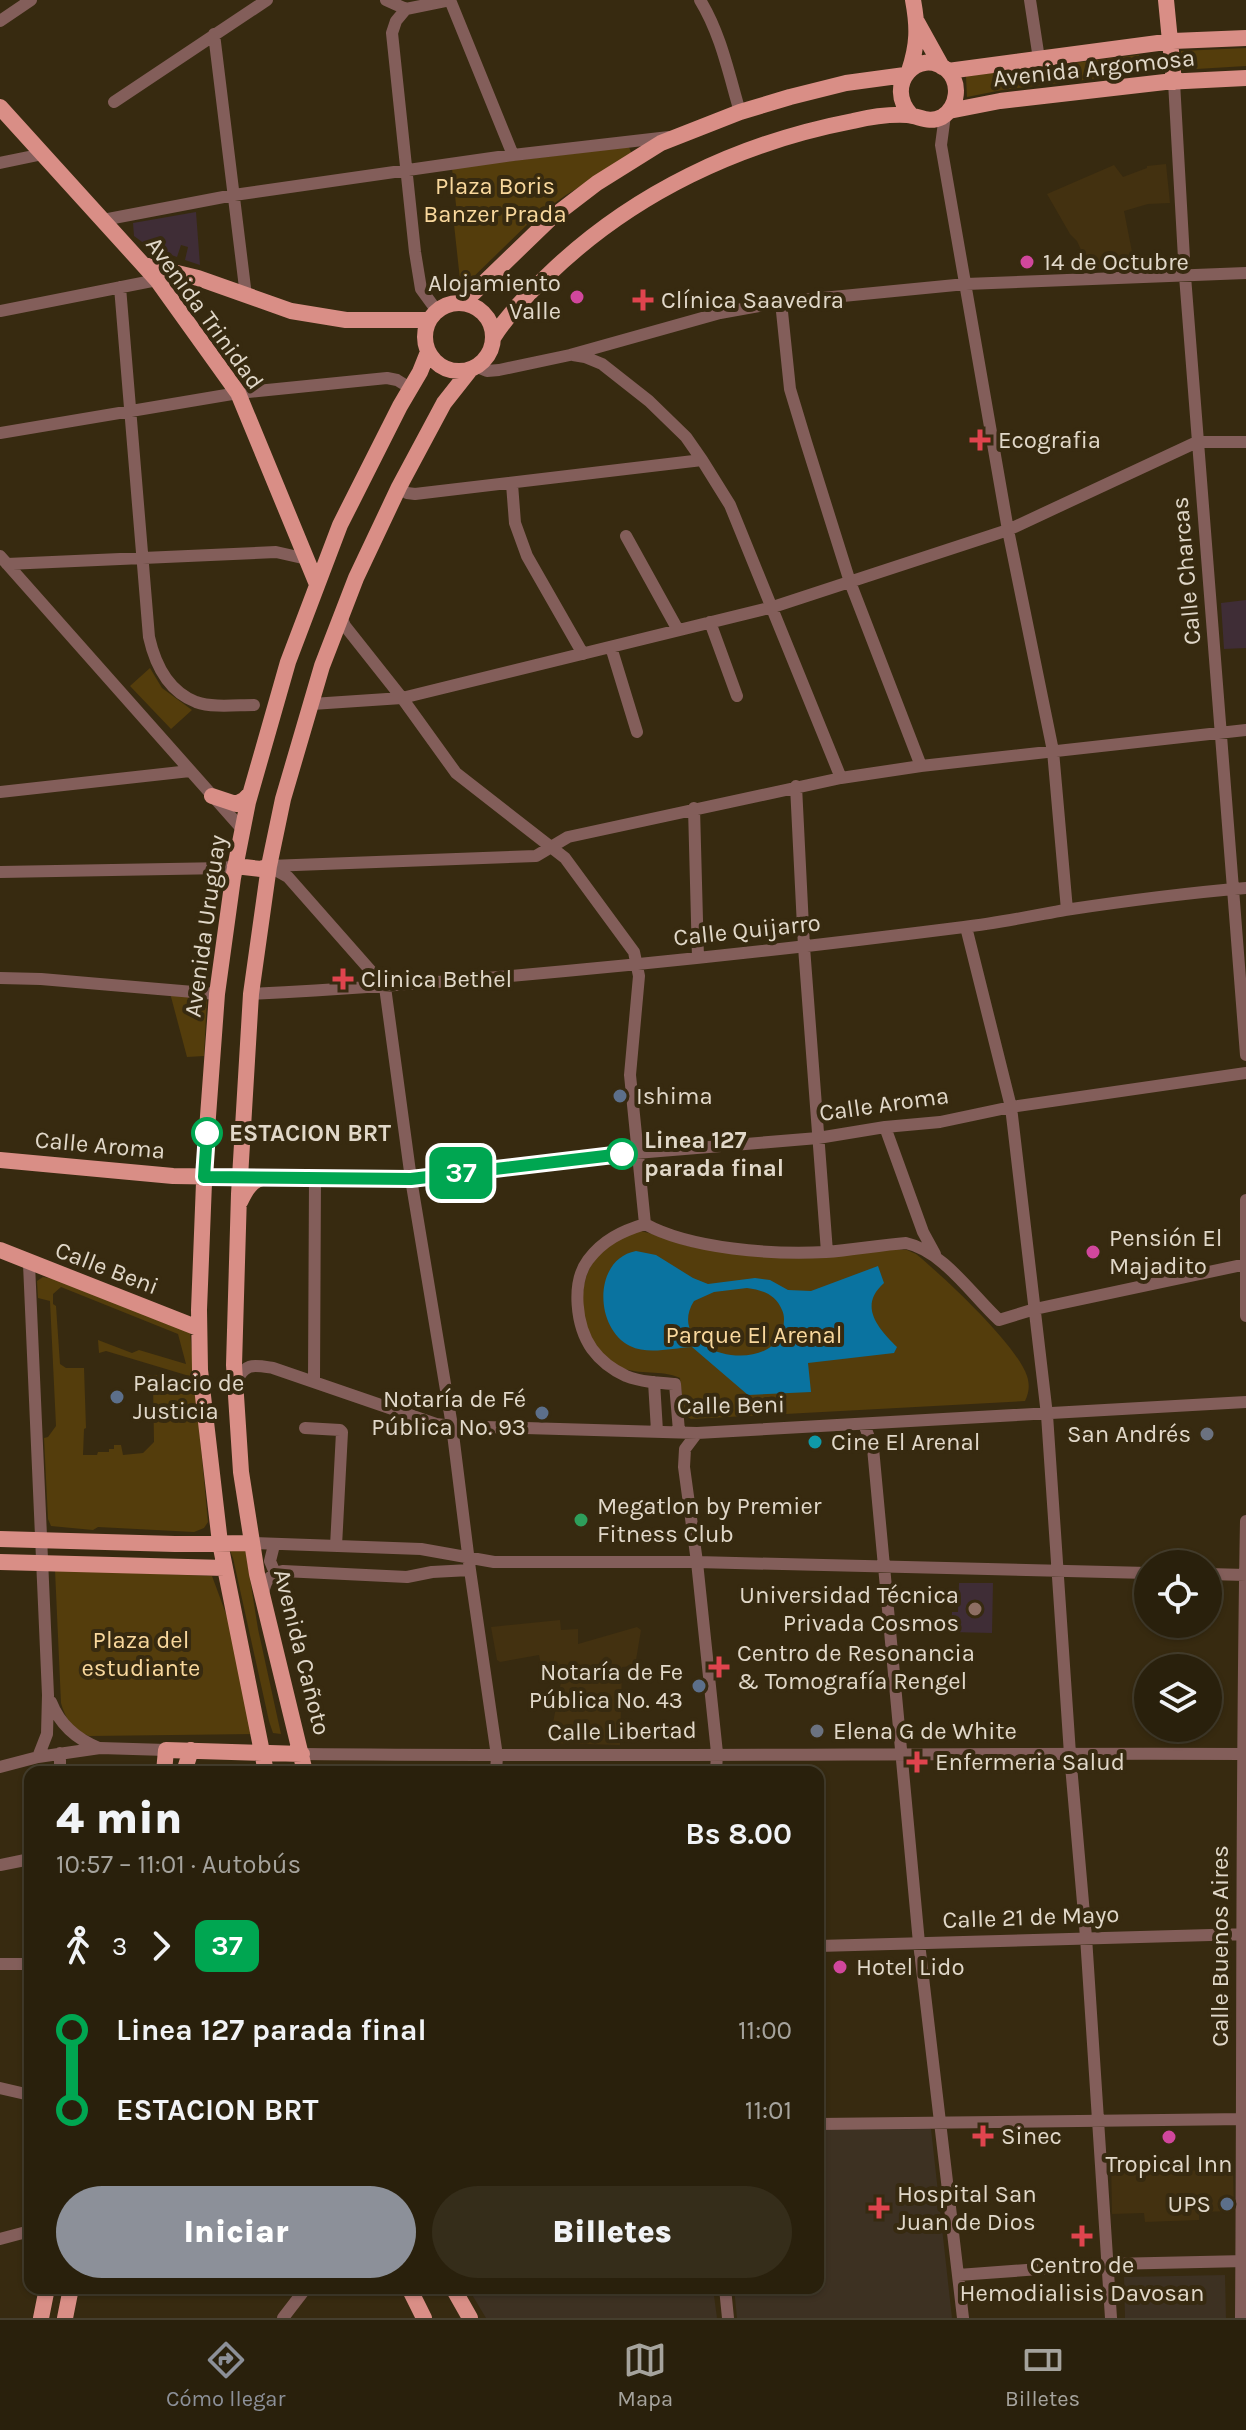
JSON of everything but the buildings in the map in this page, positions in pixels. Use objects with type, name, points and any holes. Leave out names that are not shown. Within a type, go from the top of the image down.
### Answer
[{"type":"main road","points":[[913,0],[917,46],[900,93],[905,109],[911,115],[924,120],[938,118],[947,113],[956,94],[954,81],[917,21]]},
{"type":"main road","points":[[1166,0],[1168,24],[1177,41],[1174,82]]},
{"type":"main road","name":"Avenida Argomosa","points":[[945,69],[1177,41],[1246,38]]},
{"type":"main road","points":[[463,303],[550,219],[597,183],[676,136],[740,112],[832,86],[907,73],[921,64],[929,63],[945,69]]},
{"type":"main road","name":"Avenida Argomosa","points":[[947,113],[1000,101],[1174,82],[1246,78]]},
{"type":"main road","name":"Avenida Trinidad","points":[[0,107],[157,280],[238,393],[316,582]]},
{"type":"main road","points":[[8,1539],[252,1543],[241,1472],[234,1365],[240,1177],[251,994],[269,866],[283,799],[322,666],[356,578],[399,487],[444,403],[474,368],[486,359],[493,338],[507,317],[568,255],[662,188],[724,158],[790,136],[854,120],[911,115]]},
{"type":"main road","points":[[144,265],[198,278],[291,311],[346,320],[433,315]]},
{"type":"main road","points":[[179,310],[175,298],[179,284],[188,278],[198,278]]},
{"type":"main road","points":[[474,368],[448,369],[437,363],[428,352],[425,330],[433,315],[445,306],[463,303],[476,307],[487,317],[493,338]]},
{"type":"main road","name":"Avenida Uruguay","points":[[220,1543],[198,1328],[209,1085],[217,994],[235,866],[274,705],[316,582],[340,525],[428,352]]},
{"type":"main road","points":[[212,796],[236,804],[250,794]]},
{"type":"main road","points":[[235,866],[261,869],[269,866]]},
{"type":"main road","name":"Calle Aroma","points":[[0,1160],[173,1176],[240,1177]]},
{"type":"main road","points":[[173,1176],[192,1189],[204,1209]]},
{"type":"main road","points":[[239,1204],[247,1188],[256,1179],[266,1177]]},
{"type":"main road","name":"Calle Beni","points":[[0,1250],[198,1328]]},
{"type":"main road","points":[[8,1539],[21,1545],[22,1553],[8,1562]]},
{"type":"main road","points":[[220,1543],[265,1766]]},
{"type":"main road","name":"Avenida Cañoto","points":[[252,1543],[262,1597],[304,1766]]},
{"type":"main road","points":[[8,1562],[225,1568]]},
{"type":"main road","points":[[164,1766],[166,1750]]},
{"type":"main road","name":"Calle Libertad","points":[[166,1750],[302,1754]]},
{"type":"main road","points":[[186,1766],[191,1750]]},
{"type":"main road","points":[[41,2318],[46,2294]]},
{"type":"main road","points":[[65,2318],[70,2294]]},
{"type":"main road","points":[[412,2294],[424,2318]]},
{"type":"main road","points":[[456,2294],[470,2318]]},
{"type":"street","points":[[0,21],[31,0]]},
{"type":"street","points":[[114,102],[267,0]]},
{"type":"street","points":[[386,0],[406,9],[450,0],[513,155]]},
{"type":"street","points":[[700,0],[719,40],[740,112]]},
{"type":"street","points":[[1030,0],[1039,59]]},
{"type":"street","points":[[406,9],[396,21],[392,33],[421,289],[433,315]]},
{"type":"street","points":[[214,34],[246,296]]},
{"type":"street","name":"Calle Charcas","points":[[1174,82],[1197,442],[1221,732],[1240,888],[1246,1055]]},
{"type":"street","points":[[947,113],[941,145],[1008,530],[1053,751],[1067,910]]},
{"type":"street","points":[[103,220],[234,195],[513,155],[676,136]]},
{"type":"street","points":[[0,163],[43,154]]},
{"type":"street","points":[[474,368],[499,370],[570,355],[685,322],[781,302],[966,284],[1246,273]]},
{"type":"street","points":[[0,311],[157,280]]},
{"type":"street","points":[[120,287],[142,560],[153,655],[165,677],[195,701],[254,705]]},
{"type":"street","points":[[781,302],[790,389],[850,582],[921,766]]},
{"type":"street","points":[[570,355],[602,364],[638,392],[686,437],[702,460],[730,505],[841,778]]},
{"type":"street","points":[[0,433],[238,393],[387,378],[410,388]]},
{"type":"street","points":[[312,704],[402,698],[773,607],[1008,530],[1197,442],[1246,442]]},
{"type":"street","points":[[399,487],[415,494],[702,460]]},
{"type":"street","points":[[512,484],[515,523],[527,556],[583,654]]},
{"type":"street","points":[[626,536],[678,630]]},
{"type":"street","points":[[4,560],[142,560],[276,552],[307,559]]},
{"type":"street","points":[[4,560],[242,829]]},
{"type":"street","points":[[341,617],[456,773],[565,858],[634,952],[639,976],[630,1075],[645,1224]]},
{"type":"street","points":[[710,622],[737,696]]},
{"type":"street","points":[[611,647],[637,732]]},
{"type":"street","points":[[269,866],[536,856],[568,837],[841,778],[921,766],[1246,730]]},
{"type":"street","points":[[0,792],[190,771]]},
{"type":"street","points":[[796,786],[804,947],[827,1252]]},
{"type":"street","points":[[694,808],[698,958]]},
{"type":"street","points":[[0,872],[235,866]]},
{"type":"street","points":[[269,866],[288,877],[385,987],[411,1179],[452,1426],[496,1766]]},
{"type":"street","name":"Calle Quijarro","points":[[251,994],[385,987],[804,947],[1240,888]]},
{"type":"street","points":[[966,927],[1011,1107],[1047,1415],[1111,2318]]},
{"type":"street","points":[[0,978],[217,994]]},
{"type":"street","name":"Calle Aroma","points":[[240,1177],[411,1179],[636,1153],[818,1138],[940,1122],[1011,1107],[1246,1073]]},
{"type":"street","points":[[885,1127],[923,1232],[936,1257]]},
{"type":"street","points":[[314,1380],[315,1178]]},
{"type":"street","points":[[1246,1200],[1246,1316]]},
{"type":"street","points":[[679,1431],[675,1384],[628,1377],[593,1351],[583,1326],[578,1296],[581,1273],[588,1260],[610,1237],[645,1224],[660,1232],[699,1243],[778,1252],[827,1252],[906,1243],[917,1245],[936,1257],[999,1320],[1035,1309],[1246,1264]]},
{"type":"street","points":[[29,1264],[48,1695],[47,1734],[38,1757]]},
{"type":"street","name":"Calle Beni","points":[[236,1383],[241,1371],[253,1366],[273,1368],[436,1424],[452,1426],[697,1433],[1246,1402]]},
{"type":"street","points":[[654,1382],[657,1431]]},
{"type":"street","points":[[864,1424],[873,1448],[919,1943],[963,2318]]},
{"type":"street","points":[[305,1428],[342,1432],[336,1546]]},
{"type":"street","points":[[697,1433],[685,1449],[684,1467],[697,1562],[716,1766]]},
{"type":"street","points":[[1222,1574],[1246,1575],[1246,1521]]},
{"type":"street","points":[[252,1543],[421,1549],[469,1565]]},
{"type":"street","points":[[274,1545],[270,1561],[275,1573]]},
{"type":"street","points":[[419,1575],[425,1562],[421,1549]]},
{"type":"street","points":[[275,1573],[407,1577],[494,1562],[697,1562],[1134,1573]]},
{"type":"street","points":[[262,1597],[264,1586],[275,1573]]},
{"type":"street","name":"Calle Buenos Aires","points":[[1241,2318],[1244,2261],[1246,1575]]},
{"type":"street","points":[[48,1695],[56,1715],[70,1732],[100,1748]]},
{"type":"street","name":"Calle Libertad","points":[[0,1767],[38,1757],[100,1748],[166,1750]]},
{"type":"street","points":[[60,1753],[60,1766]]},
{"type":"street","name":"Calle Libertad","points":[[302,1754],[1245,1754]]},
{"type":"street","points":[[0,1865],[24,1860]]},
{"type":"street","name":"Calle 21 de Mayo","points":[[824,1946],[1244,1934]]},
{"type":"street","points":[[0,1964],[24,1964]]},
{"type":"street","points":[[0,2088],[24,2094]]},
{"type":"street","points":[[824,2124],[1244,2119]]},
{"type":"street","points":[[0,2239],[24,2233]]},
{"type":"street","points":[[958,2275],[1109,2264],[1244,2261]]},
{"type":"street","points":[[283,2318],[301,2294]]},
{"type":"street","points":[[726,2294],[728,2318]]},
{"type":"shaded area","points":[[1166,164],[1170,203],[1148,204],[1124,211],[1135,267],[1086,269],[1086,261],[1077,241],[1047,194],[1114,165],[1123,177],[1147,166]]},
{"type":"shaded area","points":[[196,212],[200,265],[185,260],[188,247],[181,245],[177,257],[149,247],[134,236],[133,223]]},
{"type":"shaded area","points":[[1246,600],[1246,648],[1224,649],[1221,603]]},
{"type":"shaded area","name":"Universidad Técnica Privada Cosmos","points":[[959,1583],[993,1583],[992,1633],[951,1632],[952,1612],[958,1612]]},
{"type":"shaded area","points":[[560,1620],[561,1630],[578,1629],[578,1644],[637,1627],[641,1630],[635,1666],[622,1667],[620,1745],[549,1743],[563,1672],[543,1675],[539,1655],[497,1660],[491,1627]]},
{"type":"shaded area","name":"Hospital San Juan de Dios","points":[[925,2126],[931,2129],[952,2318],[737,2318],[735,2294],[824,2294],[824,2128]]},
{"type":"shaded area","points":[[1132,2157],[1132,2168],[1149,2168],[1150,2172],[1233,2169],[1234,2211],[1199,2212],[1199,2220],[1145,2222],[1144,2213],[1112,2214],[1111,2158]]},
{"type":"shaded area","points":[[1225,2275],[1226,2318],[1125,2318],[1124,2277]]},
{"type":"shaded area","points":[[472,2294],[714,2294],[717,2318],[486,2318]]},
{"type":"green space","points":[[1246,48],[1246,66],[1180,70],[1181,51]]},
{"type":"green space","points":[[1139,55],[1141,73],[967,97],[966,76]]},
{"type":"green space","name":"Plaza Boris Banzer Prada","points":[[629,147],[632,155],[535,217],[461,289],[453,215],[457,214],[452,168]]},
{"type":"green space","points":[[150,668],[162,688],[192,710],[171,729],[130,686]]},
{"type":"green space","points":[[170,993],[207,997],[204,1056],[187,1057]]},
{"type":"green space","name":"Parque El Arenal","points":[[635,1230],[697,1248],[907,1250],[916,1254],[960,1294],[1009,1347],[1027,1376],[1029,1389],[1025,1401],[691,1419],[684,1415],[680,1378],[620,1367],[596,1346],[584,1316],[585,1283],[590,1268],[603,1250]]},
{"type":"green space","points":[[43,1277],[60,1280],[190,1332],[208,1522],[204,1528],[194,1532],[51,1526],[48,1519],[44,1438],[56,1426],[50,1301],[38,1298],[37,1281]],"holes":[[[61,1287],[178,1334],[186,1364],[139,1350],[132,1353],[98,1340],[99,1353],[106,1351],[186,1375],[187,1393],[160,1383],[157,1375],[135,1376],[133,1371],[134,1376],[148,1377],[153,1382],[154,1442],[143,1453],[123,1455],[121,1445],[114,1445],[109,1452],[83,1455],[86,1428],[84,1368],[66,1368],[60,1364],[53,1294]]]},
{"type":"green space","points":[[228,1546],[245,1548],[258,1629],[281,1734],[273,1733],[269,1721]]},
{"type":"green space","name":"Plaza del estudiante","points":[[55,1570],[212,1576],[229,1622],[256,1734],[89,1736],[78,1731],[67,1719],[61,1703]]},
{"type":"water","points":[[636,1251],[656,1255],[708,1284],[755,1278],[770,1280],[788,1290],[811,1291],[878,1266],[884,1283],[872,1300],[872,1308],[883,1332],[897,1347],[894,1353],[808,1363],[811,1392],[748,1395],[692,1347],[644,1350],[630,1346],[618,1337],[610,1325],[603,1295],[612,1267],[622,1257]],"holes":[[[747,1288],[773,1297],[783,1312],[783,1329],[774,1344],[759,1353],[740,1356],[721,1353],[704,1345],[692,1334],[688,1319],[694,1301],[714,1292]]]},
{"type":"bus line","name":"37","points":[[207,1133],[204,1177],[411,1179],[622,1154]]},
{"type":"place","name":"14 de Octubre","points":[[1027,262]]},
{"type":"place","name":"Alojamiento Valle","points":[[577,297]]},
{"type":"place","name":"Clínica Saavedra","points":[[643,300]]},
{"type":"place","name":"Ecografia","points":[[980,440]]},
{"type":"place","name":"Clinica Bethel","points":[[343,979]]},
{"type":"place","name":"Ishima","points":[[620,1096]]},
{"type":"place","name":"ESTACION BRT","points":[[207,1133]]},
{"type":"place","name":"Linea 127 parada final","points":[[622,1154]]},
{"type":"place","name":"Pensión El Majadito","points":[[1093,1252]]},
{"type":"place","name":"Palacio de Justicia","points":[[117,1397]]},
{"type":"place","name":"Notaría de Fé Pública No. 93","points":[[542,1413]]},
{"type":"place","name":"San Andrés","points":[[1207,1434]]},
{"type":"place","name":"Cine El Arenal","points":[[815,1442]]},
{"type":"place","name":"Megatlon by Premier Fitness Club","points":[[581,1520]]},
{"type":"place","name":"Universidad Técnica Privada Cosmos","points":[[975,1609]]},
{"type":"place","name":"Centro de Resonancia & Tomografía Rengel","points":[[719,1667]]},
{"type":"place","name":"Notaría de Fe Pública No. 43","points":[[699,1686]]},
{"type":"place","name":"Elena G de White","points":[[817,1731]]},
{"type":"place","name":"Enfermeria Salud","points":[[917,1762]]},
{"type":"place","name":"Hotel Lido","points":[[840,1967]]},
{"type":"place","name":"Sinec","points":[[983,2136]]},
{"type":"place","name":"Tropical Inn","points":[[1169,2137]]},
{"type":"place","name":"UPS","points":[[1227,2204]]},
{"type":"place","name":"Hospital San Juan de Dios","points":[[879,2208]]},
{"type":"place","name":"Centro de Hemodialisis Davosan","points":[[1082,2236]]}]
